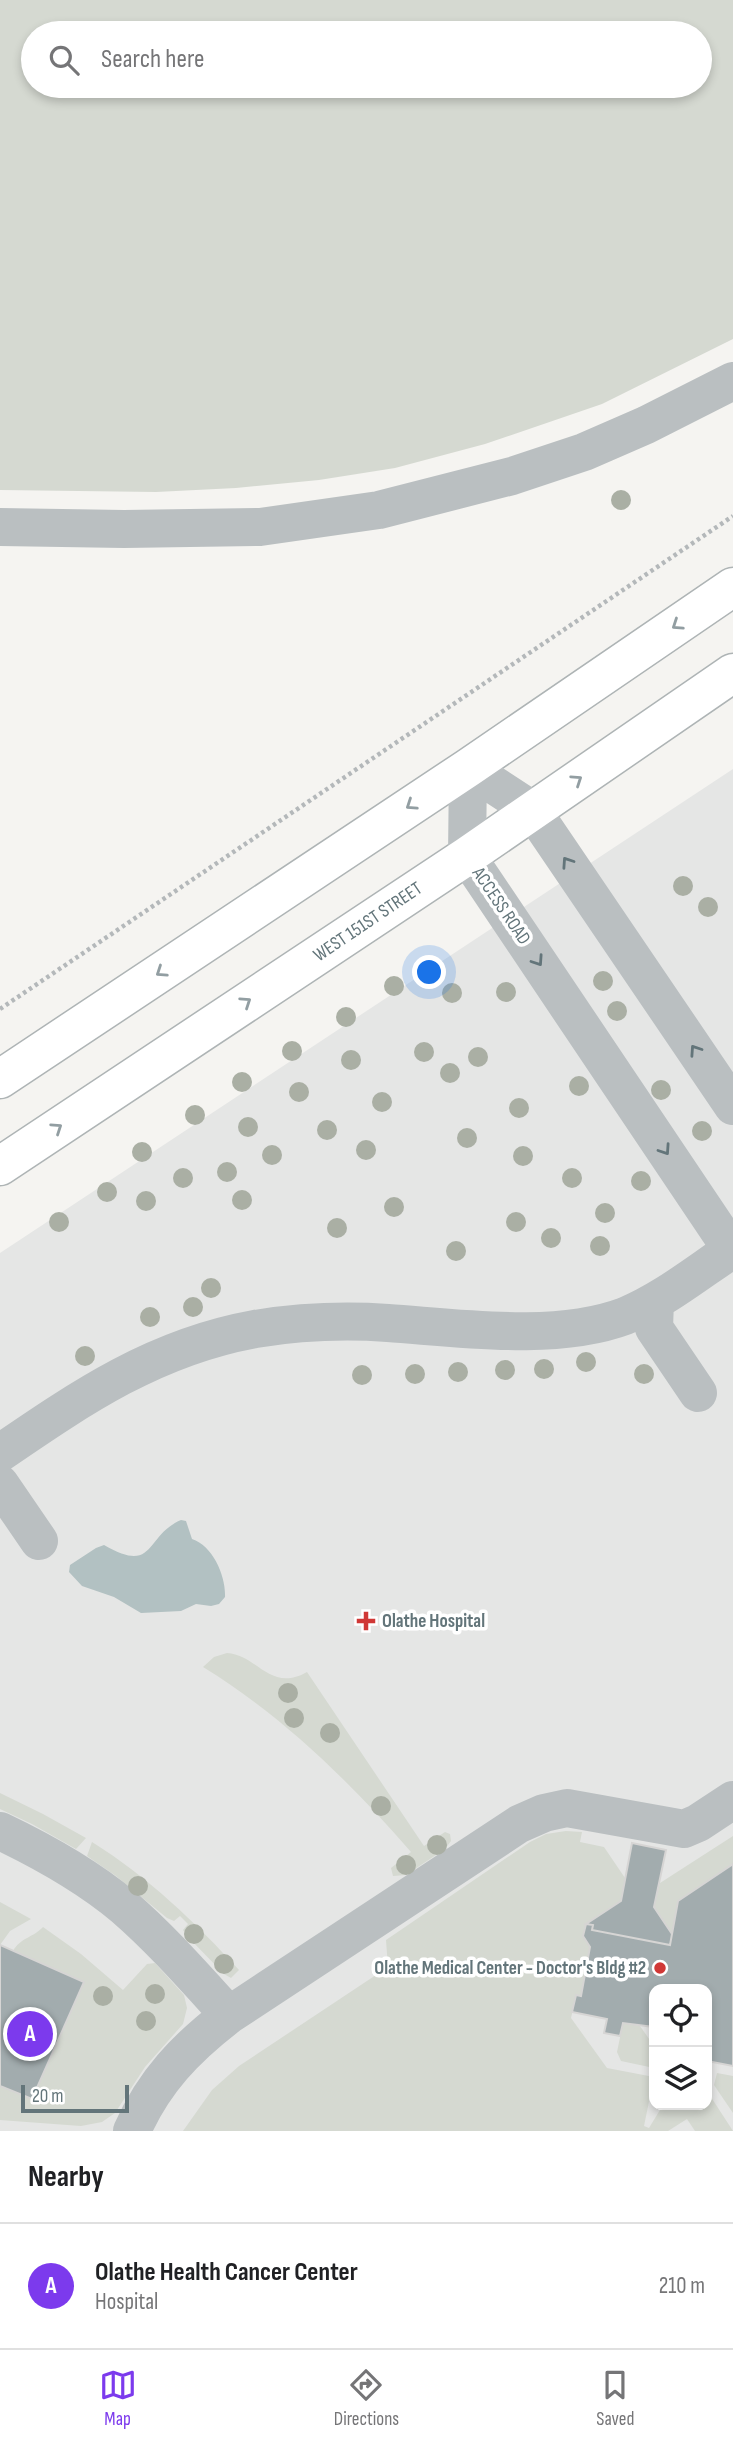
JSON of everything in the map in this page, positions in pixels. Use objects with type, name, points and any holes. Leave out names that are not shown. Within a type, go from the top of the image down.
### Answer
[{"type":"main road","points":[[0,1079],[468,768],[733,587]]},
{"type":"main road","name":"WEST 151ST STREET","points":[[0,1166],[467,856],[733,673]]},
{"type":"street","points":[[0,527],[124,530],[260,527],[379,510],[512,476],[584,452],[646,425],[733,381]]},
{"type":"street","points":[[468,768],[532,810],[733,1107]]},
{"type":"street","name":"ACCESS ROAD","points":[[468,768],[467,856],[733,1250]]},
{"type":"street","points":[[0,1454],[112,1380],[178,1350],[218,1337],[258,1329],[348,1322],[479,1330],[543,1330],[583,1326],[624,1316],[655,1301],[733,1250]]},
{"type":"street","points":[[655,1301],[654,1328],[698,1393]]},
{"type":"street","points":[[0,1484],[39,1541]]},
{"type":"street","points":[[132,2131],[144,2103],[166,2073],[195,2042],[229,2015],[519,1824],[544,1812],[567,1808],[684,1829],[733,1800]]},
{"type":"street","points":[[0,1831],[71,1869],[122,1906],[169,1950],[229,2015]]},
{"type":"path","points":[[0,1009],[733,516]]},
{"type":"shaded area","points":[[0,0],[733,0],[733,339],[602,404],[485,444],[395,468],[319,480],[156,492],[0,490]]},
{"type":"shaded area","name":"Olathe Hospital","points":[[733,769],[733,2131],[0,2131],[0,1253]]},
{"type":"shaded area","points":[[181,1520],[186,1521],[192,1539],[206,1548],[221,1571],[225,1597],[219,1604],[196,1604],[181,1611],[141,1613],[114,1597],[82,1586],[69,1572],[70,1565],[104,1545],[133,1556],[141,1554],[169,1527]]},
{"type":"shaded area","points":[[227,1653],[238,1655],[274,1676],[294,1677],[307,1672],[424,1846],[445,1832],[450,1834],[451,1841],[445,1849],[406,1875],[393,1876],[391,1868],[411,1852],[364,1800],[314,1752],[261,1707],[203,1667],[214,1657]]},
{"type":"shaded area","points":[[0,1793],[86,1838],[76,1849],[0,1809]]},
{"type":"shaded area","points":[[582,1832],[580,1842],[604,1847],[625,1878],[621,1901],[586,1924],[583,1936],[590,1947],[581,1996],[576,1996],[571,2018],[607,2068],[649,2076],[649,2102],[644,2126],[649,2128],[660,2110],[712,2110],[712,2099],[733,2131],[695,2131],[687,2119],[668,2131],[183,2131],[212,2090],[239,2066],[388,1967],[386,1940],[530,1842],[546,1834]]},
{"type":"shaded area","points":[[733,1836],[733,1864],[678,1901],[672,1934],[654,1907],[660,1883]]},
{"type":"shaded area","points":[[92,1842],[170,1901],[239,1970],[231,1978],[224,1974],[188,1937],[183,1930],[188,1924],[180,1916],[174,1921],[167,1918],[87,1856]]},
{"type":"shaded area","points":[[0,1902],[31,1919],[10,1931],[0,1945]]},
{"type":"shaded area","points":[[43,1927],[81,1954],[123,1990],[147,1964],[155,1963],[184,1995],[187,2008],[183,2024],[145,2067],[115,2113],[102,2122],[81,2126],[0,2120],[0,2086],[13,1951],[19,1943]]},
{"type":"shaded area","points":[[623,2023],[640,2026],[649,2039],[649,2067],[621,2061],[617,2052]]},
{"type":"shaded area","points":[[717,2073],[733,2076],[733,2113],[714,2085]]},
{"type":"building","points":[[632,1843],[666,1850],[654,1907],[672,1934],[670,1945],[592,1930],[593,1925],[586,1924],[621,1901]]},
{"type":"building","name":"Olathe Medical Center - Doctor's Bldg #2","points":[[733,1864],[733,2066],[712,2062],[712,1984],[649,1984],[649,2026],[623,2023],[620,2036],[604,2033],[607,2019],[572,2012],[576,1995],[581,1996],[590,1947],[583,1936],[586,1924],[593,1925],[592,1930],[670,1945],[678,1901]]},
{"type":"building","points":[[0,1945],[84,1982],[32,2099],[0,2086]]},
{"type":"place","name":"Olathe Hospital","points":[[366,1621]]},
{"type":"place","name":"Olathe Medical Center - Doctor's Bldg #2","points":[[660,1968]]},
{"type":"place","name":"Olathe Health Cancer Center","points":[[30,2034]]}]
